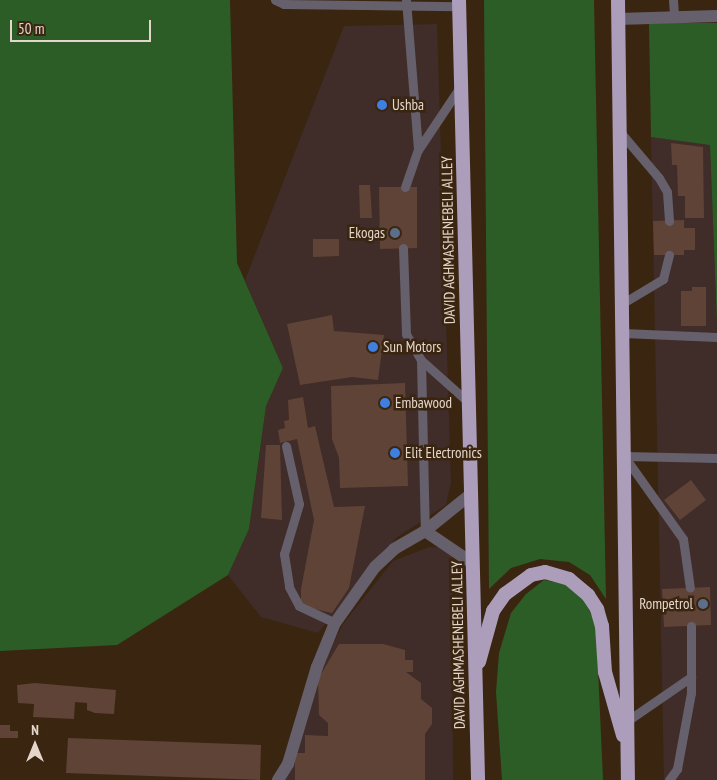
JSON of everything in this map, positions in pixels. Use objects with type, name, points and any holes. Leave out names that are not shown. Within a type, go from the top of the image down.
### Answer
[{"type":"highway","points":[[618,0],[628,780]]},
{"type":"highway","name":"DAVID AGHMASHENEBELI ALLEY","points":[[459,3],[467,401],[478,780]]},
{"type":"highway","points":[[475,678],[493,611],[505,594],[531,575],[545,572],[563,576],[588,595],[597,609],[602,626],[605,672],[627,750]]},
{"type":"street","points":[[618,19],[717,16]]},
{"type":"street","points":[[278,780],[288,764],[317,666],[335,623],[375,567],[394,549],[425,531],[471,494]]},
{"type":"street","points":[[425,531],[472,563]]},
{"type":"lane","points":[[276,0],[284,4],[459,3]]},
{"type":"lane","points":[[674,0],[674,16]]},
{"type":"lane","points":[[407,4],[418,150]]},
{"type":"lane","points":[[405,187],[418,150],[461,87]]},
{"type":"lane","points":[[619,132],[659,178],[667,192],[668,221]]},
{"type":"lane","points":[[403,248],[406,334],[421,360],[467,401]]},
{"type":"lane","points":[[623,303],[663,279],[670,255]]},
{"type":"lane","points":[[623,333],[717,337]]},
{"type":"lane","points":[[421,360],[425,531]]},
{"type":"lane","points":[[286,446],[299,504],[284,554],[289,587],[298,606],[335,623]]},
{"type":"lane","points":[[624,456],[717,458]]},
{"type":"lane","points":[[624,456],[683,539],[690,588]]},
{"type":"lane","points":[[670,780],[676,769],[684,731],[691,677],[691,626]]},
{"type":"lane","points":[[627,721],[691,677]]},
{"type":"shaded area","points":[[437,24],[451,483],[446,505],[396,538],[318,633],[261,617],[228,575],[249,529],[266,406],[283,368],[245,280],[344,26]]},
{"type":"shaded area","points":[[651,137],[710,144],[717,324],[717,780],[664,780]]},
{"type":"shaded area","points":[[429,547],[452,548],[453,780],[282,780],[321,667],[343,624],[393,561]]},
{"type":"green space","points":[[0,0],[230,0],[237,263],[283,368],[266,406],[249,529],[228,575],[117,645],[0,651]]},
{"type":"green space","points":[[484,0],[594,0],[606,599],[590,575],[569,562],[540,559],[511,568],[489,589]]},
{"type":"green space","points":[[649,23],[717,23],[717,324],[710,145],[651,137]]},
{"type":"green space","points":[[544,580],[570,585],[584,600],[596,624],[603,780],[502,780],[496,692],[499,653],[511,613],[526,594]]},
{"type":"building","points":[[671,143],[703,147],[704,218],[685,218],[685,196],[678,196],[677,165],[672,165]]},
{"type":"building","points":[[359,185],[370,185],[372,218],[360,218]]},
{"type":"building","points":[[379,187],[417,187],[417,248],[380,249]]},
{"type":"building","points":[[684,220],[684,228],[695,228],[695,250],[684,250],[684,255],[654,255],[653,221]]},
{"type":"building","points":[[313,239],[339,239],[339,256],[313,257]]},
{"type":"building","points":[[692,287],[706,287],[706,326],[681,326],[681,291],[692,291]]},
{"type":"building","points":[[332,315],[334,331],[384,335],[378,380],[352,377],[300,385],[287,324]]},
{"type":"building","points":[[405,383],[408,486],[340,488],[339,458],[332,439],[331,386]]},
{"type":"building","points":[[303,397],[308,428],[315,426],[334,507],[365,506],[349,588],[332,613],[301,606],[301,589],[314,520],[297,439],[280,443],[278,430],[285,428],[284,421],[289,420],[288,400]]},
{"type":"building","points":[[266,445],[280,445],[282,520],[261,518]]},
{"type":"building","points":[[691,480],[706,500],[680,520],[664,500]]},
{"type":"building","points":[[710,587],[711,625],[664,627],[662,589]]},
{"type":"building","points":[[339,644],[383,644],[405,650],[405,660],[413,660],[413,672],[406,672],[421,683],[421,699],[432,708],[432,724],[425,734],[425,780],[295,780],[295,753],[305,753],[305,735],[328,736],[328,723],[319,715],[318,679]]},
{"type":"building","points":[[35,683],[116,690],[114,714],[95,713],[87,710],[87,703],[75,702],[74,719],[33,717],[34,704],[18,703],[17,685]]},
{"type":"building","points":[[0,725],[10,725],[10,731],[18,731],[18,738],[0,738]]},
{"type":"building","points":[[68,738],[261,745],[260,780],[66,773]]},
{"type":"place","name":"Ushba","points":[[382,105]]},
{"type":"place","name":"Ekogas","points":[[395,233]]},
{"type":"place","name":"Sun Motors","points":[[373,347]]},
{"type":"place","name":"Embawood","points":[[385,403]]},
{"type":"place","name":"Elit Electronics","points":[[395,453]]},
{"type":"place","name":"Rompetrol","points":[[703,604]]}]
